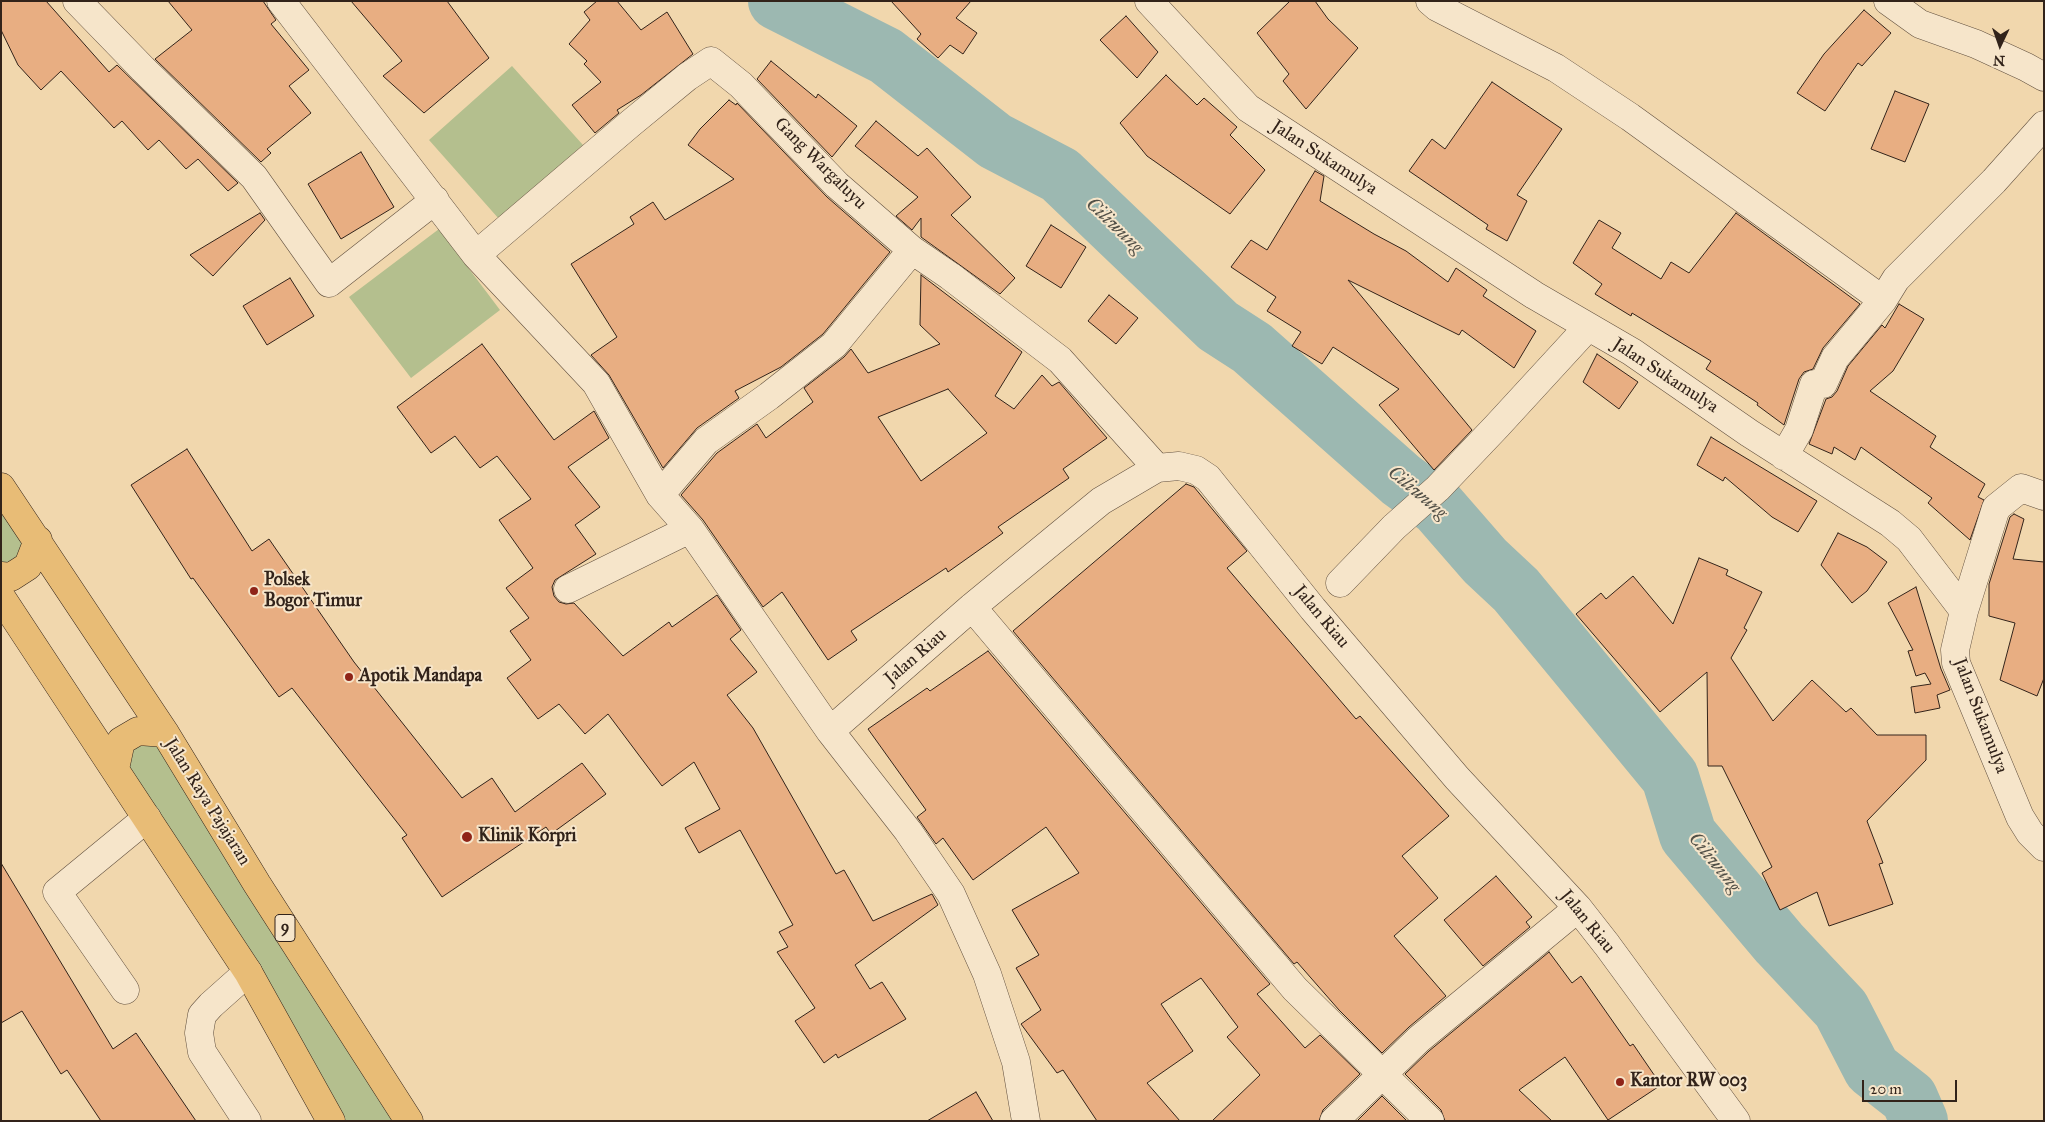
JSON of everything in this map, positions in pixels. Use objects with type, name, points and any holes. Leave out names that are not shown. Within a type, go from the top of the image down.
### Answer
[{"type":"highway","name":"Jalan Raya Pajajaran","points":[[1,487],[38,540],[164,734],[408,1121]]},
{"type":"highway","points":[[1,576],[11,577],[28,566],[38,540]]},
{"type":"highway","points":[[1,597],[248,972],[326,1119]]},
{"type":"highway","points":[[115,769],[121,741],[138,731],[164,734]]},
{"type":"street","points":[[281,1],[436,200],[476,255],[596,383],[660,495],[690,528],[830,731],[908,831],[950,894],[987,974],[1016,1062],[1026,1121]]},
{"type":"street","name":"Jalan Sukamulya","points":[[1149,1],[1248,108],[1534,296],[1632,352],[1784,456],[1890,523],[1909,539],[1964,611],[1955,650],[1956,663],[2020,817],[2030,833],[2044,846]]},
{"type":"street","points":[[1430,1],[1437,7],[1556,68],[1630,116],[1883,300]]},
{"type":"street","points":[[1888,1],[1920,24],[1976,44],[2044,77]]},
{"type":"street","points":[[89,5],[254,177],[329,283],[436,200]]},
{"type":"street","name":"Gang Wargaluyu","points":[[476,255],[631,123],[687,77],[711,61],[741,85],[838,185],[912,250],[950,276],[1060,360],[1157,468]]},
{"type":"street","points":[[1784,456],[1799,430],[1814,384],[1823,384],[1835,358],[1883,300],[1896,279],[1994,181],[2044,126]]},
{"type":"street","points":[[660,495],[706,441],[770,396],[834,345],[912,250]]},
{"type":"street","points":[[1340,583],[1497,426],[1588,327]]},
{"type":"street","name":"Jalan Riau","points":[[830,731],[972,607],[1101,500],[1157,468],[1178,466],[1196,470],[1208,478],[1313,609],[1451,770],[1578,908],[1736,1121]]},
{"type":"street","points":[[1964,611],[1996,508],[2021,488],[2044,496]]},
{"type":"street","points":[[568,589],[690,528]]},
{"type":"street","points":[[972,607],[1295,989],[1430,1121]]},
{"type":"street","points":[[125,990],[57,892],[147,818]]},
{"type":"street","points":[[1334,1121],[1419,1039],[1578,908]]},
{"type":"street","points":[[247,1121],[202,1052],[199,1033],[202,1015],[248,972]]},
{"type":"green space","points":[[512,66],[583,145],[499,219],[429,140]]},
{"type":"green space","points":[[439,229],[500,310],[411,378],[349,297]]},
{"type":"green space","points":[[1,487],[38,540],[1,576]]},
{"type":"green space","points":[[138,731],[165,733],[410,1121],[331,1121],[115,769]]},
{"type":"building","points":[[1,1],[46,1],[109,72],[117,65],[238,183],[228,191],[198,159],[186,169],[159,140],[148,150],[122,121],[114,128],[61,71],[41,90],[18,65],[1,30]]},
{"type":"building","points":[[168,1],[263,1],[276,20],[271,24],[309,70],[289,86],[311,113],[267,149],[271,153],[261,162],[155,59],[192,30]]},
{"type":"building","points":[[351,1],[447,1],[489,58],[424,113],[383,76],[402,61]]},
{"type":"building","points":[[597,1],[617,1],[641,30],[667,12],[693,54],[641,95],[617,110],[619,113],[595,133],[572,105],[601,82],[584,64],[587,61],[569,44],[590,20],[584,12]]},
{"type":"building","points":[[891,1],[971,1],[956,18],[977,33],[963,54],[950,45],[938,58],[917,39],[921,34]]},
{"type":"building","points":[[1290,1],[1315,1],[1328,19],[1358,48],[1306,109],[1283,81],[1289,74],[1257,33]]},
{"type":"building","points":[[1864,10],[1891,33],[1862,66],[1858,63],[1825,111],[1797,93],[1824,54]]},
{"type":"building","points":[[1126,16],[1158,52],[1137,78],[1100,40]]},
{"type":"building","points":[[771,61],[816,98],[818,94],[857,126],[832,157],[757,79]]},
{"type":"building","points":[[1166,75],[1197,105],[1204,98],[1237,127],[1230,135],[1265,170],[1230,214],[1147,156],[1120,123]]},
{"type":"building","points":[[1492,82],[1562,129],[1517,195],[1527,201],[1507,241],[1486,229],[1488,225],[1409,171],[1432,139],[1445,149]]},
{"type":"building","points":[[1895,91],[1929,104],[1905,162],[1871,149]]},
{"type":"building","points":[[729,100],[736,105],[737,103],[827,197],[890,252],[823,334],[781,367],[735,391],[739,398],[697,428],[663,468],[609,375],[591,355],[617,337],[571,264],[634,224],[630,217],[653,202],[665,220],[734,179],[688,145],[700,129]]},
{"type":"building","points":[[876,121],[918,156],[927,148],[971,197],[951,215],[1015,278],[1000,294],[921,237],[921,218],[912,230],[896,216],[918,197],[855,146]]},
{"type":"building","points":[[361,152],[394,207],[341,239],[308,184]]},
{"type":"building","points":[[1315,171],[1324,176],[1320,201],[1406,251],[1448,282],[1456,268],[1487,290],[1483,296],[1536,331],[1514,368],[1462,330],[1459,335],[1348,280],[1472,430],[1434,470],[1379,405],[1399,389],[1333,347],[1322,364],[1292,346],[1301,332],[1267,311],[1276,297],[1231,267],[1251,240],[1267,250]]},
{"type":"building","points":[[260,213],[265,220],[213,276],[190,255]]},
{"type":"building","points":[[1736,213],[1860,304],[1823,348],[1813,369],[1804,372],[1799,379],[1784,425],[1757,405],[1758,403],[1706,369],[1711,361],[1632,313],[1631,316],[1595,294],[1602,284],[1573,263],[1599,220],[1621,233],[1612,248],[1661,279],[1671,262],[1689,273]]},
{"type":"building","points":[[1051,225],[1086,247],[1061,288],[1026,266]]},
{"type":"building","points":[[921,275],[1022,352],[995,396],[1014,409],[1042,375],[1052,386],[1059,382],[1107,438],[1063,469],[1069,478],[998,527],[1003,533],[948,572],[946,568],[851,631],[857,640],[828,660],[782,592],[763,607],[703,520],[681,495],[717,453],[757,424],[766,438],[813,402],[804,388],[844,357],[851,349],[868,373],[940,344],[920,325]],"holes":[[[948,389],[987,433],[921,481],[878,417]]]},
{"type":"building","points":[[290,278],[314,316],[267,345],[243,306]]},
{"type":"building","points":[[1109,295],[1138,318],[1116,344],[1088,321]]},
{"type":"building","points":[[1899,304],[1924,319],[1893,371],[1870,391],[1936,436],[1930,447],[1985,484],[1978,497],[1984,500],[1970,540],[1928,503],[1932,498],[1861,447],[1855,460],[1834,447],[1832,454],[1809,444],[1826,399],[1832,397],[1837,391],[1848,366],[1882,325],[1885,328]]},
{"type":"building","points":[[482,344],[554,440],[594,411],[609,438],[568,467],[600,507],[575,525],[596,554],[555,580],[552,587],[554,596],[559,602],[566,604],[574,603],[623,656],[669,622],[672,627],[717,595],[741,630],[730,639],[757,672],[727,695],[753,728],[836,874],[844,870],[873,921],[932,894],[938,905],[855,965],[870,989],[882,982],[906,1019],[838,1058],[836,1054],[824,1063],[795,1021],[815,1008],[777,952],[788,947],[779,932],[793,925],[740,830],[699,853],[685,828],[720,809],[694,762],[662,786],[608,714],[585,734],[559,704],[538,719],[507,678],[531,660],[510,631],[529,618],[506,588],[533,568],[499,520],[531,499],[497,456],[480,468],[455,436],[431,453],[397,407]]},
{"type":"building","points":[[1597,354],[1638,382],[1619,409],[1583,382]]},
{"type":"building","points":[[1711,437],[1817,501],[1798,532],[1772,517],[1725,477],[1723,481],[1697,465]]},
{"type":"building","points":[[187,449],[252,551],[269,539],[354,662],[462,798],[492,778],[515,812],[582,763],[606,794],[551,834],[546,827],[442,897],[402,838],[407,835],[292,688],[279,697],[193,578],[191,579],[131,485]]},
{"type":"building","points":[[1186,484],[1194,487],[1247,551],[1227,568],[1356,719],[1360,716],[1449,816],[1402,856],[1438,898],[1394,936],[1446,996],[1382,1053],[1339,1010],[1297,962],[1294,964],[1013,631]]},
{"type":"building","points":[[2014,514],[2024,519],[2013,559],[2044,562],[2044,678],[2037,696],[2000,680],[2015,623],[1989,616],[1989,584],[2010,517]]},
{"type":"building","points":[[1838,533],[1867,547],[1887,562],[1867,591],[1852,603],[1821,565]]},
{"type":"building","points":[[1699,558],[1728,570],[1726,575],[1762,592],[1744,628],[1747,630],[1731,658],[1773,721],[1812,680],[1846,712],[1851,708],[1877,735],[1926,735],[1926,760],[1867,821],[1883,863],[1879,864],[1893,904],[1829,926],[1817,892],[1780,910],[1762,873],[1772,867],[1722,766],[1708,766],[1707,672],[1660,712],[1576,614],[1601,593],[1606,599],[1633,576],[1673,624]]},
{"type":"building","points":[[1916,587],[1941,669],[1950,690],[1937,695],[1940,708],[1915,713],[1911,687],[1931,684],[1925,673],[1916,676],[1908,651],[1913,650],[1888,603]]},
{"type":"building","points":[[988,651],[1270,984],[1257,994],[1305,1048],[1320,1035],[1360,1074],[1323,1110],[1319,1121],[1212,1121],[1260,1075],[1227,1037],[1238,1027],[1201,978],[1161,1004],[1193,1051],[1147,1083],[1180,1121],[1097,1121],[1063,1070],[1057,1073],[1021,1024],[1041,1010],[1016,968],[1039,955],[1012,910],[1079,873],[1046,827],[973,880],[943,838],[936,844],[917,817],[926,810],[868,729],[927,688],[930,691]]},
{"type":"building","points":[[1,863],[113,1049],[136,1033],[196,1121],[101,1121],[67,1070],[61,1074],[22,1011],[1,1023]]},
{"type":"building","points":[[1496,876],[1532,917],[1526,922],[1530,927],[1483,966],[1444,920]]},
{"type":"building","points":[[1549,952],[1572,983],[1581,976],[1630,1046],[1633,1044],[1661,1085],[1608,1120],[1565,1057],[1519,1090],[1552,1121],[1445,1121],[1441,1110],[1405,1074],[1429,1051]]},
{"type":"building","points":[[976,1092],[993,1121],[927,1121]]},
{"type":"building","points":[[1382,1096],[1407,1121],[1357,1121]]},
{"type":"waterway","name":"Ciliwung","points":[[777,1],[886,56],[995,141],[1060,175],[1218,326],[1252,348],[1401,480],[1438,507],[1485,561],[1516,590],[1670,777],[1688,835],[1779,943],[1841,1009],[1872,1069],[1909,1098],[1919,1121]]},
{"type":"place","name":"Polsek Bogor Timur","points":[[254,591]]},
{"type":"place","name":"Apotik Mandapa","points":[[349,677]]},
{"type":"place","name":"Klinik Korpri","points":[[467,837]]},
{"type":"place","name":"Kantor RW 003","points":[[1620,1082]]}]
